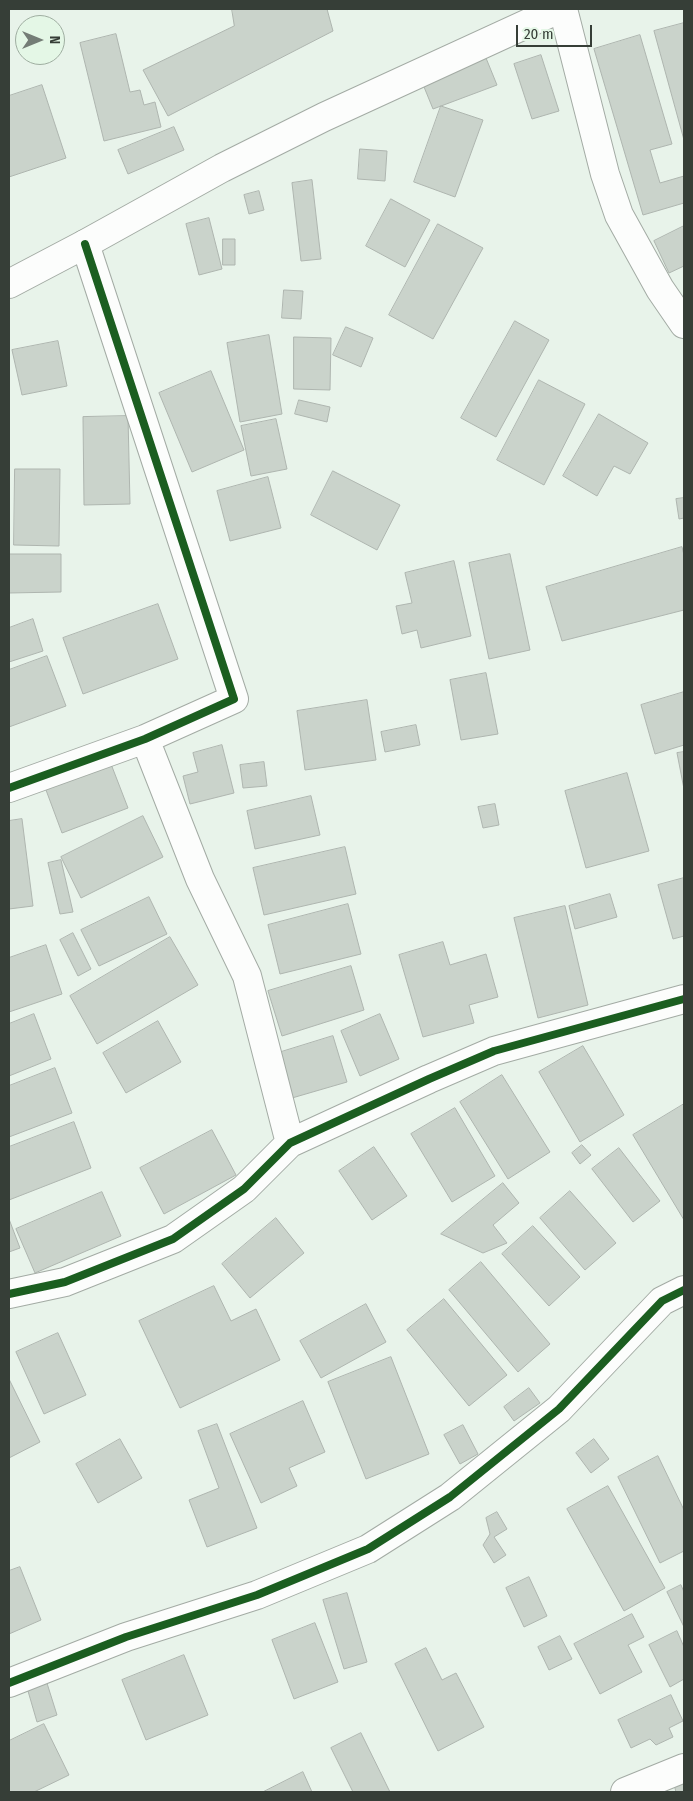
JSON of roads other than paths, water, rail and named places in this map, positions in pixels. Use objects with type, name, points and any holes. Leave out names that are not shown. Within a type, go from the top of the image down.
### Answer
[{"type":"street","points":[[9,284],[222,168],[324,117],[559,9]]},
{"type":"street","points":[[564,9],[605,174],[619,215],[660,288],[684,324]]},
{"type":"street","points":[[9,788],[145,739],[234,698],[85,244]]},
{"type":"street","points":[[145,739],[200,879],[247,976],[290,1143]]},
{"type":"street","points":[[9,1294],[65,1282],[173,1239],[244,1189],[290,1143],[494,1051],[684,999]]},
{"type":"street","points":[[9,1683],[126,1637],[257,1594],[368,1549],[450,1497],[559,1409],[662,1301],[684,1290]]},
{"type":"street","points":[[625,1792],[684,1768]]}]
